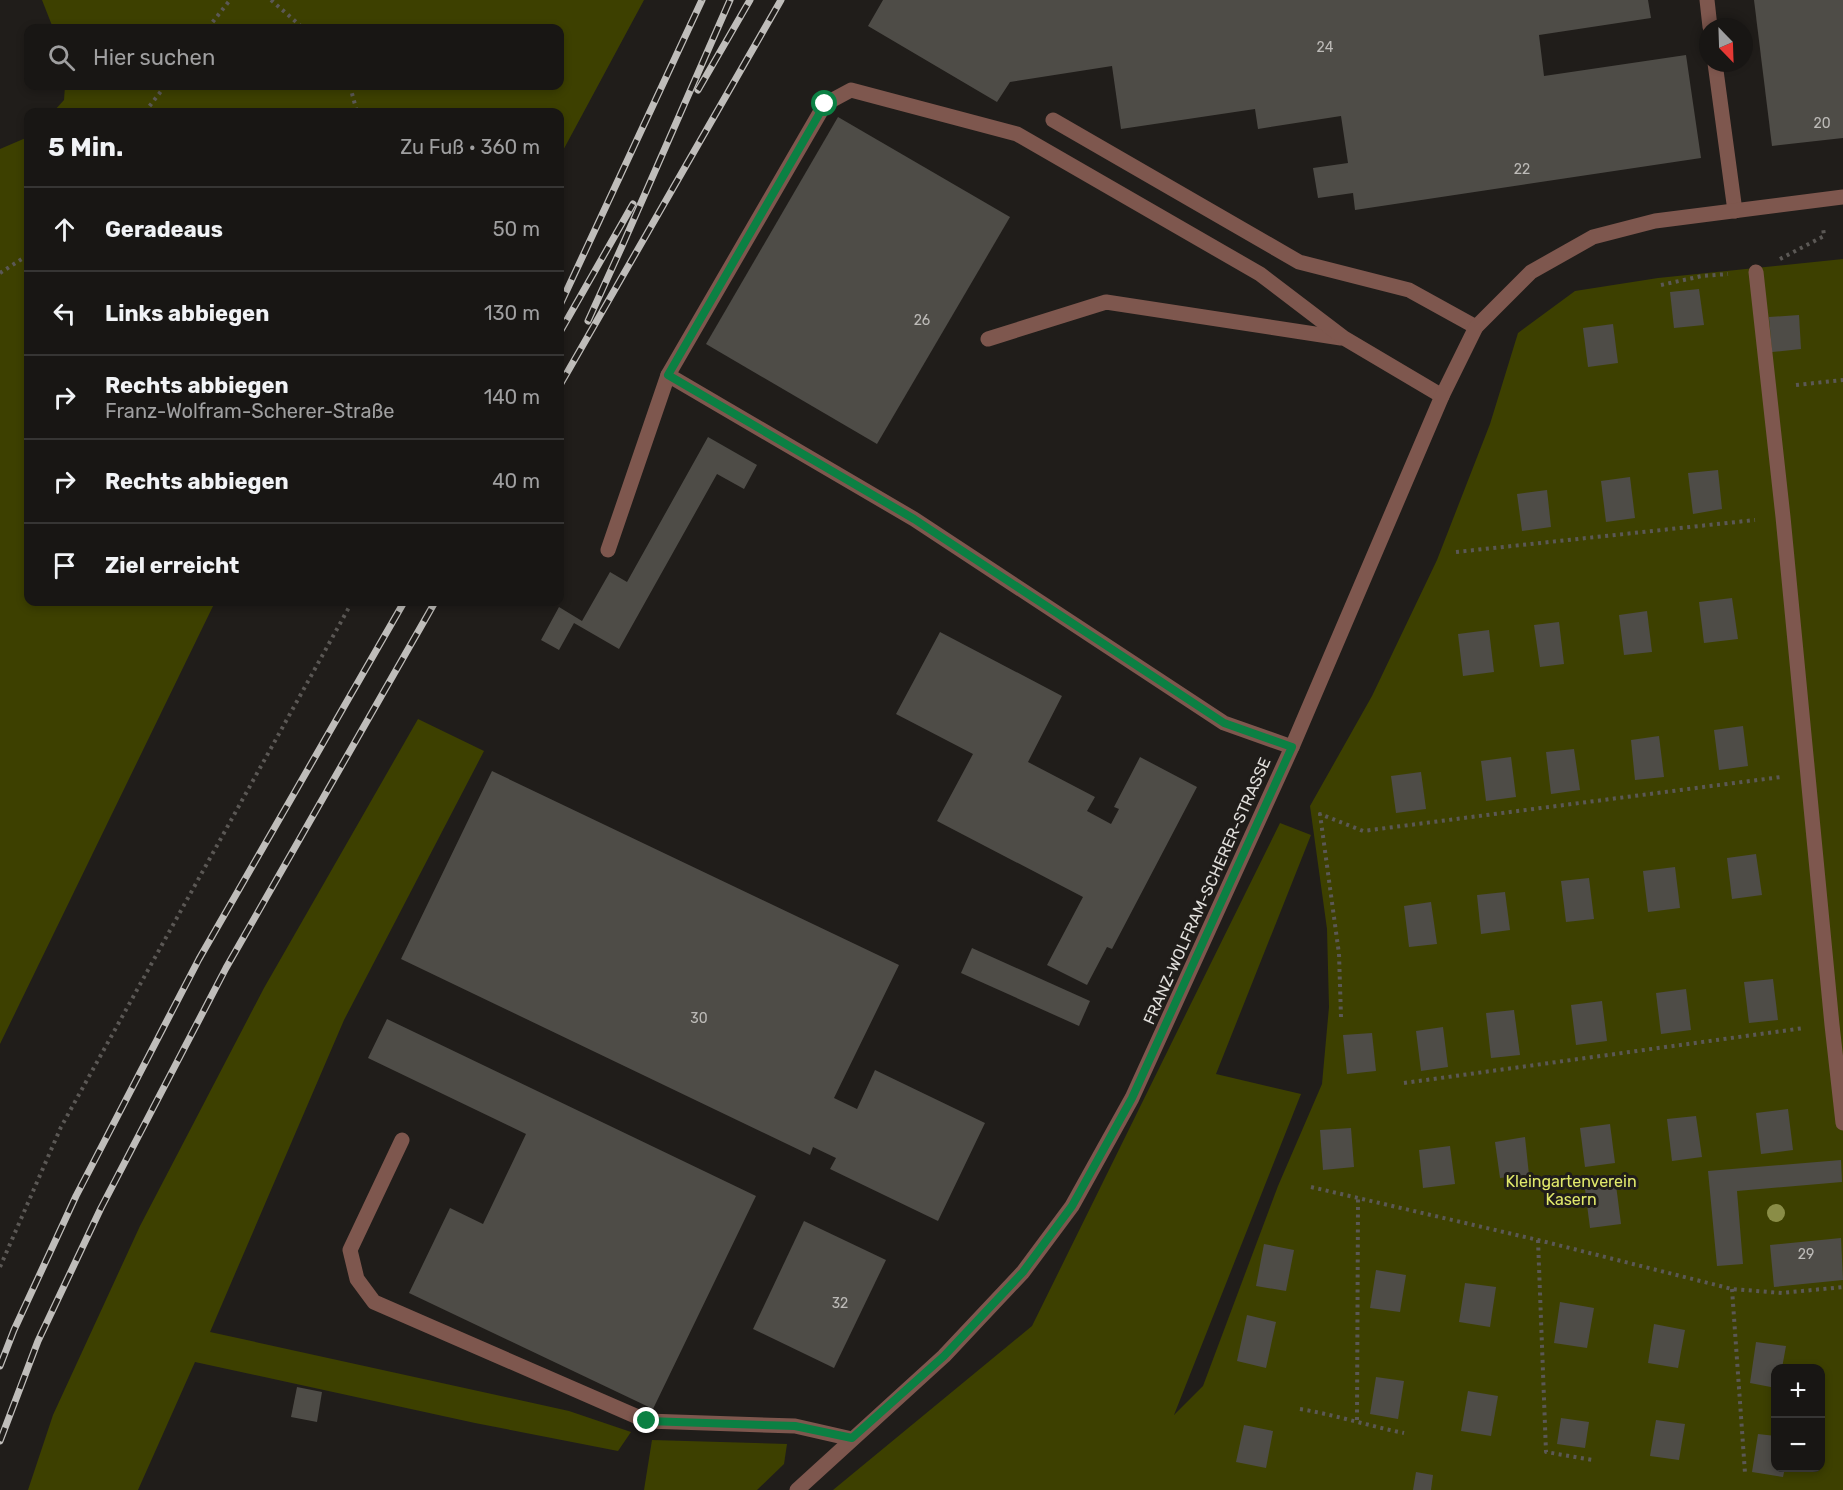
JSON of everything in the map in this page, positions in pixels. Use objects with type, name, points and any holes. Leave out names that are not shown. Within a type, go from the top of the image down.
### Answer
[{"type":"street","points":[[1707,0],[1709,18]]},
{"type":"street","points":[[1716,72],[1735,211]]},
{"type":"street","points":[[608,550],[668,375],[825,104],[852,90],[1017,134],[1260,274],[1344,338],[1442,396]]},
{"type":"street","points":[[1053,120],[1299,262],[1408,290],[1476,327]]},
{"type":"street","name":"FRANZ-WOLFRAM-SCHERER-STRASSE","points":[[797,1490],[944,1356],[1023,1272],[1072,1206],[1132,1098],[1292,747],[1442,396],[1476,327],[1531,272],[1593,237],[1655,221],[1843,197]]},
{"type":"street","points":[[1756,272],[1783,517],[1843,1123]]},
{"type":"street","points":[[988,339],[1106,302],[1344,338]]},
{"type":"street","points":[[668,375],[914,519],[1224,723],[1292,747]]},
{"type":"street","points":[[402,1140],[350,1250],[357,1279],[374,1302],[647,1421],[795,1426],[852,1438]]},
{"type":"path","points":[[211,24],[230,0]]},
{"type":"path","points":[[271,0],[298,24]]},
{"type":"path","points":[[148,108],[162,90]]},
{"type":"path","points":[[351,90],[356,108]]},
{"type":"path","points":[[0,273],[24,258]]},
{"type":"path","points":[[1768,388],[1843,380]]},
{"type":"path","points":[[1456,552],[1783,517]]},
{"type":"path","points":[[0,1267],[61,1127],[350,606]]},
{"type":"path","points":[[1341,1017],[1340,954],[1320,814],[1362,831],[1809,774]]},
{"type":"path","points":[[1404,1083],[1832,1025]]},
{"type":"path","points":[[1311,1187],[1538,1240],[1732,1289],[1782,1293],[1843,1287]]},
{"type":"path","points":[[1357,1420],[1358,1198]]},
{"type":"path","points":[[1538,1240],[1546,1452],[1593,1460]]},
{"type":"path","points":[[1732,1289],[1745,1473]]},
{"type":"path","points":[[1300,1409],[1357,1420],[1369,1426],[1404,1433]]},
{"type":"green space","points":[[42,0],[644,0],[564,149],[564,108],[57,108],[64,100],[65,90],[564,90],[564,24],[51,24]]},
{"type":"green space","points":[[24,139],[24,606],[213,606],[0,1044],[0,149]]},
{"type":"green space","name":"Kleingartenverein Kasern","points":[[1843,259],[1843,1490],[833,1490],[1032,1326],[1280,823],[1311,835],[1216,1074],[1301,1094],[1174,1415],[1203,1386],[1278,1186],[1322,1084],[1329,1007],[1327,929],[1310,806],[1372,696],[1437,560],[1490,424],[1518,333],[1575,291],[1658,278]]},
{"type":"green space","points":[[418,719],[484,751],[344,1020],[210,1332],[569,1411],[631,1432],[618,1451],[475,1423],[195,1362],[138,1490],[28,1490],[53,1415],[140,1226],[264,988]]},
{"type":"green space","points":[[652,1440],[787,1444],[784,1464],[757,1490],[644,1490]]},
{"type":"building","points":[[883,0],[1648,0],[1651,18],[1539,35],[1544,76],[1686,55],[1701,158],[1355,210],[1353,193],[1318,198],[1313,168],[1348,163],[1341,116],[1258,129],[1255,109],[1121,129],[1112,66],[1010,82],[997,102],[868,26]]},
{"type":"building","points":[[1754,0],[1843,0],[1843,138],[1772,146]]},
{"type":"building","points":[[838,117],[1010,217],[877,444],[706,344]]},
{"type":"building","points":[[1699,289],[1704,325],[1674,328],[1670,292]]},
{"type":"building","points":[[1799,315],[1801,349],[1772,352],[1769,317]]},
{"type":"building","points":[[1613,324],[1618,363],[1588,367],[1583,328]]},
{"type":"building","points":[[708,437],[757,465],[744,489],[717,474],[619,649],[574,623],[559,650],[541,640],[559,607],[582,621],[610,572],[627,582]]},
{"type":"building","points":[[1718,470],[1722,509],[1693,514],[1688,473]]},
{"type":"building","points":[[1630,477],[1635,518],[1606,522],[1601,481]]},
{"type":"building","points":[[1547,490],[1551,527],[1522,531],[1517,494]]},
{"type":"building","points":[[1732,598],[1738,639],[1704,643],[1699,602]]},
{"type":"building","points":[[1647,611],[1652,652],[1624,655],[1619,615]]},
{"type":"building","points":[[1559,622],[1564,664],[1540,667],[1534,625]]},
{"type":"building","points":[[1489,630],[1494,672],[1463,676],[1458,634]]},
{"type":"building","points":[[940,632],[1062,696],[1028,762],[1095,797],[1087,811],[1111,824],[1119,809],[1114,807],[1140,757],[1197,787],[1112,949],[1107,947],[1087,985],[1047,965],[1083,897],[937,821],[973,754],[896,714]]},
{"type":"building","points":[[1743,726],[1748,766],[1719,770],[1714,730]]},
{"type":"building","points":[[1659,736],[1664,777],[1635,780],[1631,740]]},
{"type":"building","points":[[1574,749],[1580,790],[1551,794],[1546,752]]},
{"type":"building","points":[[1511,757],[1516,797],[1486,801],[1481,761]]},
{"type":"building","points":[[492,771],[899,965],[834,1098],[857,1109],[875,1070],[985,1123],[938,1221],[830,1169],[836,1158],[813,1147],[810,1155],[401,959]]},
{"type":"building","points":[[1421,772],[1426,809],[1396,813],[1391,776]]},
{"type":"building","points":[[1756,854],[1762,895],[1732,899],[1727,858]]},
{"type":"building","points":[[1675,867],[1680,908],[1648,912],[1643,871]]},
{"type":"building","points":[[1589,878],[1594,919],[1566,922],[1561,881]]},
{"type":"building","points":[[1505,892],[1510,930],[1481,934],[1477,895]]},
{"type":"building","points":[[1431,902],[1437,944],[1409,947],[1404,906]]},
{"type":"building","points":[[972,948],[1090,1001],[1079,1026],[961,973]]},
{"type":"building","points":[[1773,979],[1778,1020],[1749,1023],[1744,982]]},
{"type":"building","points":[[1686,989],[1691,1030],[1661,1034],[1656,993]]},
{"type":"building","points":[[1602,1001],[1607,1041],[1576,1045],[1571,1005]]},
{"type":"building","points":[[1514,1010],[1520,1055],[1491,1058],[1486,1013]]},
{"type":"building","points":[[387,1019],[756,1196],[653,1409],[409,1293],[450,1208],[483,1224],[526,1134],[368,1058]]},
{"type":"building","points":[[1443,1027],[1448,1067],[1421,1071],[1416,1031]]},
{"type":"building","points":[[1372,1033],[1376,1071],[1347,1074],[1343,1035]]},
{"type":"building","points":[[1788,1109],[1793,1150],[1761,1154],[1756,1113]]},
{"type":"building","points":[[1696,1116],[1702,1157],[1672,1161],[1667,1119]]},
{"type":"building","points":[[1610,1124],[1615,1163],[1585,1167],[1580,1128]]},
{"type":"building","points":[[1351,1128],[1354,1167],[1323,1170],[1320,1130]]},
{"type":"building","points":[[1525,1137],[1529,1175],[1500,1178],[1495,1142]]},
{"type":"building","points":[[1450,1146],[1455,1184],[1423,1188],[1419,1150]]},
{"type":"building","points":[[1841,1160],[1842,1182],[1737,1191],[1743,1264],[1717,1266],[1708,1171]]},
{"type":"building","points":[[1616,1185],[1621,1224],[1590,1228],[1585,1189]]},
{"type":"building","points":[[804,1221],[886,1260],[834,1368],[753,1329]]},
{"type":"building","points":[[1841,1238],[1843,1280],[1774,1287],[1770,1245]]},
{"type":"building","points":[[1264,1244],[1294,1250],[1286,1291],[1256,1286]]},
{"type":"building","points":[[1376,1270],[1406,1275],[1400,1312],[1370,1308]]},
{"type":"building","points":[[1465,1283],[1496,1287],[1490,1327],[1459,1322]]},
{"type":"building","points":[[1560,1302],[1594,1308],[1587,1348],[1554,1343]]},
{"type":"building","points":[[1247,1315],[1276,1322],[1266,1368],[1237,1361]]},
{"type":"building","points":[[1654,1324],[1685,1330],[1678,1368],[1648,1363]]},
{"type":"building","points":[[1756,1342],[1786,1346],[1783,1364],[1771,1364],[1771,1387],[1750,1383]]},
{"type":"building","points":[[1376,1377],[1404,1381],[1398,1419],[1370,1414]]},
{"type":"building","points":[[297,1387],[322,1392],[317,1422],[291,1417]]},
{"type":"building","points":[[1468,1391],[1498,1396],[1491,1436],[1461,1431]]},
{"type":"building","points":[[1561,1418],[1589,1422],[1585,1448],[1557,1444]]},
{"type":"building","points":[[1656,1420],[1685,1424],[1679,1460],[1650,1456]]},
{"type":"building","points":[[1244,1425],[1273,1431],[1266,1468],[1236,1462]]},
{"type":"building","points":[[1758,1434],[1771,1435],[1771,1472],[1784,1472],[1783,1477],[1752,1472]]},
{"type":"building","points":[[1416,1472],[1433,1475],[1431,1490],[1413,1490]]},
{"type":"railway","points":[[564,296],[702,0]]},
{"type":"railway","points":[[588,321],[730,0]]},
{"type":"railway","points":[[698,90],[750,0]]},
{"type":"railway","points":[[564,378],[781,0]]},
{"type":"railway","points":[[564,325],[633,204]]},
{"type":"railway","points":[[0,1366],[14,1330],[76,1196],[199,959],[402,606]]},
{"type":"railway","points":[[0,1441],[38,1341],[101,1208],[226,968],[433,606]]},
{"type":"route","points":[[647,1421],[795,1426],[852,1438],[944,1356],[1023,1272],[1072,1206],[1132,1098],[1292,747],[1224,723],[914,519],[668,375],[825,104]]}]
